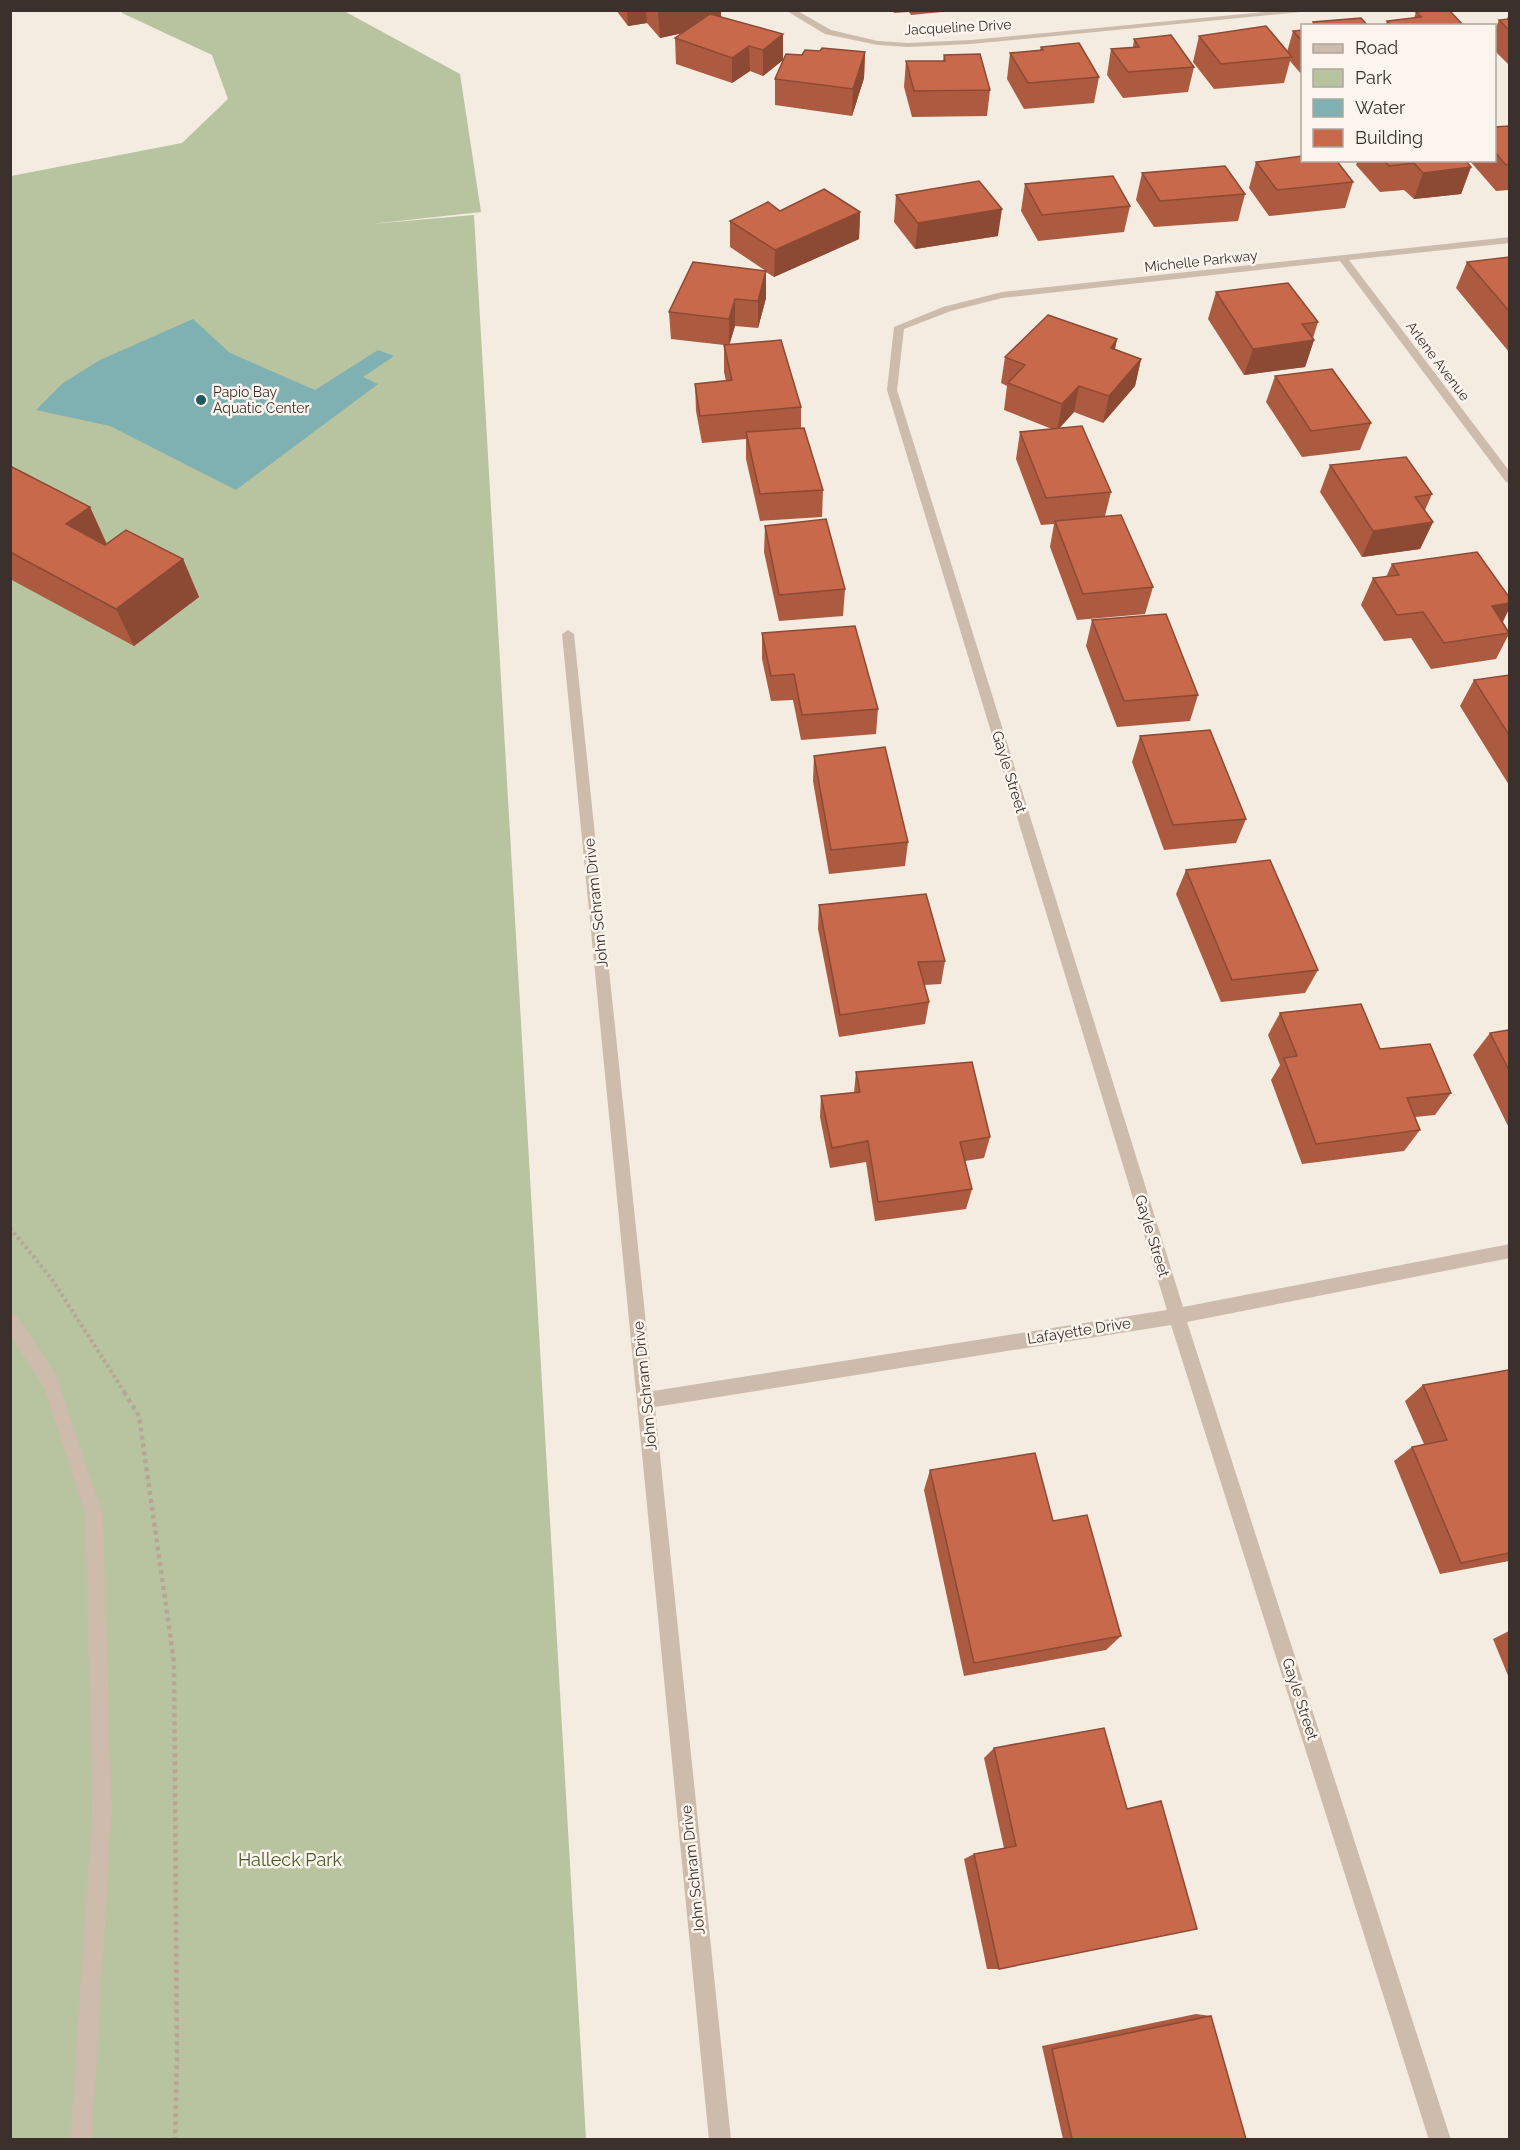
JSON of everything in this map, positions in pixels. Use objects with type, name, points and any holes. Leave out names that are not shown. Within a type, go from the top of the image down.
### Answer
[{"type":"street","name":"Jacqueline Drive","points":[[789,10],[812,25],[850,38],[888,44],[936,44],[1318,10]]},
{"type":"street","name":"Michelle Parkway","points":[[899,327],[947,309],[1002,295],[1509,240]]},
{"type":"street","name":"Arlene Avenue","points":[[1343,259],[1509,480]]},
{"type":"street","name":"Gayle Street","points":[[899,327],[892,390],[897,410],[1177,1316],[1440,2139]]},
{"type":"street","name":"John Schram Drive","points":[[568,633],[720,2139]]},
{"type":"street","name":"Lafayette Drive","points":[[646,1400],[1177,1316],[1509,1251]]},
{"type":"street","points":[[10,1320],[51,1383],[94,1514],[102,1810],[81,2139]]},
{"type":"path","points":[[10,1228],[51,1278],[139,1416],[174,1662],[177,2057],[175,2139]]},
{"type":"green space","name":"Halleck Park","points":[[122,11],[344,11],[460,74],[481,212],[371,224],[474,215],[586,2139],[11,2140],[11,176],[182,143],[228,99],[212,55]]},
{"type":"water","name":"Papio Bay Aquatic Center","points":[[193,319],[230,353],[315,390],[378,350],[394,356],[363,377],[378,384],[236,490],[110,426],[36,410],[63,383],[100,360]]},
{"type":"building","points":[[1449,10],[1462,24],[1389,24],[1387,21],[1421,17],[1416,12]]},
{"type":"building","points":[[710,14],[783,34],[763,50],[749,46],[732,58],[675,38]]},
{"type":"building","points":[[1361,18],[1366,24],[1314,24],[1313,22]]},
{"type":"building","points":[[1509,19],[1509,30],[1499,20]]},
{"type":"building","points":[[1266,26],[1292,57],[1221,64],[1199,36]]},
{"type":"building","points":[[1301,30],[1301,40],[1293,31]]},
{"type":"building","points":[[1171,35],[1194,67],[1128,72],[1111,49],[1139,47],[1134,39]]},
{"type":"building","points":[[1079,43],[1099,77],[1028,83],[1010,53],[1043,50],[1041,47]]},
{"type":"building","points":[[822,48],[865,52],[853,89],[775,79],[786,54],[802,55],[805,50],[820,51]]},
{"type":"building","points":[[980,54],[990,90],[914,91],[906,61],[945,61],[944,55]]},
{"type":"building","points":[[1509,126],[1509,164],[1506,165],[1496,153],[1496,127]]},
{"type":"building","points":[[1301,156],[1301,162],[1338,162],[1353,182],[1277,190],[1256,162]]},
{"type":"building","points":[[1386,162],[1467,162],[1471,167],[1423,173],[1414,163],[1389,166]]},
{"type":"building","points":[[1225,166],[1245,194],[1160,201],[1142,173]]},
{"type":"building","points":[[1113,176],[1130,206],[1042,215],[1025,184]]},
{"type":"building","points":[[979,181],[1002,209],[918,223],[896,195]]},
{"type":"building","points":[[824,189],[860,212],[775,250],[730,221],[768,202],[780,211]]},
{"type":"building","points":[[1509,257],[1509,311],[1467,262]]},
{"type":"building","points":[[693,262],[766,271],[758,301],[735,299],[729,319],[669,312]]},
{"type":"building","points":[[1288,283],[1318,322],[1302,324],[1314,340],[1253,349],[1216,292]]},
{"type":"building","points":[[1048,315],[1117,339],[1111,348],[1141,359],[1109,396],[1079,386],[1062,404],[1008,383],[1025,365],[1005,357]]},
{"type":"building","points":[[781,340],[801,407],[700,416],[695,384],[732,380],[724,345]]},
{"type":"building","points":[[1332,369],[1371,423],[1311,431],[1275,376]]},
{"type":"building","points":[[1082,426],[1111,492],[1046,498],[1020,432]]},
{"type":"building","points":[[804,428],[823,490],[760,494],[746,432]]},
{"type":"building","points":[[1406,457],[1432,494],[1415,497],[1433,522],[1373,531],[1330,465]]},
{"type":"building","points":[[10,466],[90,507],[66,524],[105,545],[126,530],[183,559],[116,609],[10,552]]},
{"type":"building","points":[[1121,515],[1153,587],[1083,594],[1055,521]]},
{"type":"building","points":[[826,519],[845,589],[779,595],[765,526]]},
{"type":"building","points":[[1477,552],[1509,597],[1509,603],[1492,606],[1509,633],[1444,643],[1423,612],[1397,615],[1373,578],[1399,575],[1392,564]]},
{"type":"building","points":[[1166,614],[1198,695],[1124,701],[1092,620]]},
{"type":"building","points":[[855,626],[878,709],[802,715],[794,674],[771,676],[762,633]]},
{"type":"building","points":[[1509,675],[1509,735],[1474,680]]},
{"type":"building","points":[[1210,730],[1246,819],[1173,825],[1140,736]]},
{"type":"building","points":[[885,747],[908,842],[831,850],[814,756]]},
{"type":"building","points":[[1270,860],[1318,970],[1232,980],[1186,870]]},
{"type":"building","points":[[926,894],[945,961],[918,962],[929,1002],[840,1015],[819,905]]},
{"type":"building","points":[[1361,1004],[1380,1049],[1430,1044],[1451,1093],[1407,1098],[1420,1130],[1316,1144],[1284,1058],[1297,1056],[1280,1013]]},
{"type":"building","points":[[1509,1030],[1509,1070],[1490,1033]]},
{"type":"building","points":[[972,1062],[990,1137],[960,1142],[972,1189],[878,1202],[868,1141],[832,1148],[821,1096],[860,1092],[856,1072]]},
{"type":"building","points":[[1509,1370],[1509,1553],[1461,1563],[1412,1447],[1447,1440],[1423,1385]]},
{"type":"building","points":[[1035,1453],[1053,1521],[1087,1515],[1121,1636],[974,1663],[930,1470]]},
{"type":"building","points":[[1104,1728],[1127,1809],[1161,1801],[1197,1929],[999,1969],[974,1854],[1016,1846],[994,1748]]},
{"type":"building","points":[[1211,2016],[1246,2139],[1072,2139],[1052,2049]]},
{"type":"place","name":"Papio Bay Aquatic Center","points":[[201,400]]}]
